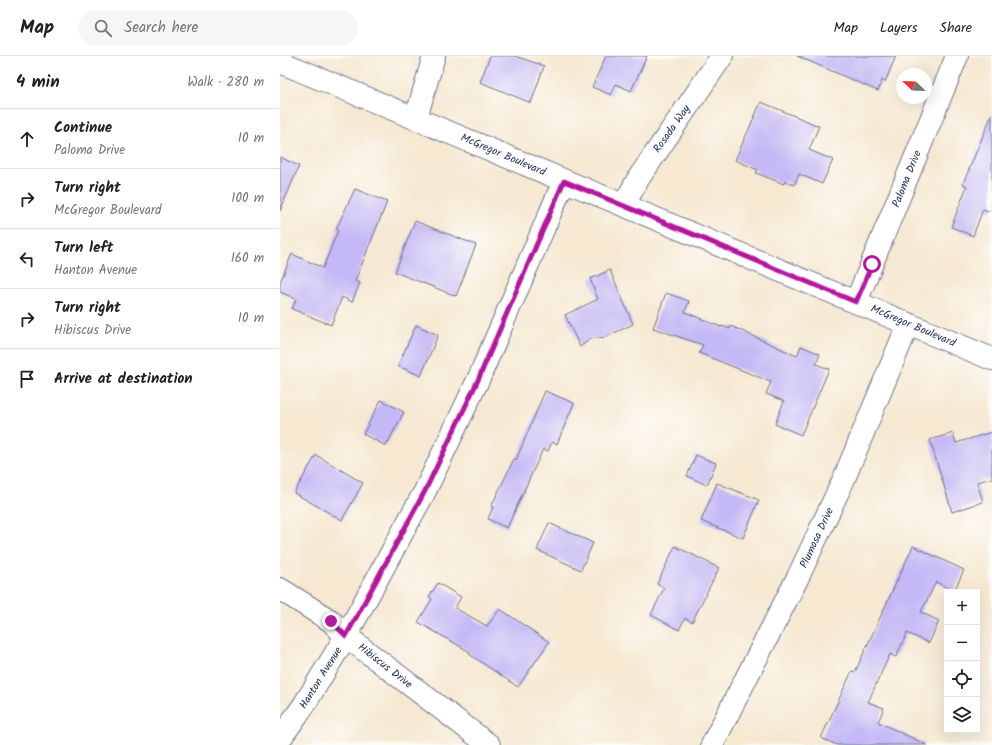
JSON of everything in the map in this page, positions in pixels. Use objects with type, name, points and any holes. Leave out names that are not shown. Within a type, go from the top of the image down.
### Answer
[{"type":"street","points":[[416,118],[434,56]]},
{"type":"street","name":"Rosada Way","points":[[624,205],[638,179],[722,56]]},
{"type":"street","name":"Paloma Drive","points":[[856,302],[957,56]]},
{"type":"street","name":"McGregor Boulevard","points":[[280,62],[992,359]]},
{"type":"street","name":"Hanton Avenue","points":[[280,740],[304,705],[346,636],[425,491],[478,380],[564,181]]},
{"type":"street","name":"Plumosa Drive","points":[[712,745],[798,577],[840,488],[908,324]]},
{"type":"street","name":"Hibiscus Drive","points":[[280,589],[326,618],[346,636],[489,745]]},
{"type":"building","points":[[490,56],[515,56],[544,66],[531,103],[480,82]]},
{"type":"building","points":[[606,56],[647,56],[631,91],[616,84],[611,95],[592,87]]},
{"type":"building","points":[[797,56],[896,56],[885,82],[882,80],[878,91]]},
{"type":"building","points":[[761,102],[819,126],[809,150],[833,160],[822,184],[799,174],[794,185],[785,181],[784,184],[756,173],[758,170],[735,160]]},
{"type":"building","points":[[992,114],[992,212],[983,209],[973,236],[951,227],[967,186],[963,184]]},
{"type":"building","points":[[280,157],[299,166],[280,211]]},
{"type":"building","points":[[355,189],[387,202],[355,281],[360,283],[352,302],[342,297],[331,325],[292,309],[296,299],[280,292],[280,282],[292,254],[323,268],[338,230],[336,229]]},
{"type":"building","points":[[415,221],[476,245],[456,296],[395,272]]},
{"type":"building","points":[[610,270],[633,324],[606,337],[590,339],[580,347],[565,315],[598,299],[590,279]]},
{"type":"building","points":[[666,293],[689,301],[685,312],[721,327],[730,329],[731,326],[797,356],[801,346],[820,354],[816,364],[829,369],[801,435],[775,424],[784,401],[766,394],[771,382],[699,353],[703,345],[653,328]]},
{"type":"building","points":[[416,325],[438,335],[421,376],[398,366]]},
{"type":"building","points":[[545,391],[574,403],[557,444],[552,442],[548,451],[543,449],[507,528],[488,519],[493,507],[491,507],[514,459],[516,460]]},
{"type":"building","points":[[381,400],[404,412],[386,446],[363,434]]},
{"type":"building","points":[[992,432],[992,478],[977,482],[983,502],[952,512],[930,440],[953,433],[956,443]]},
{"type":"building","points":[[316,455],[363,483],[342,520],[294,493]]},
{"type":"building","points":[[696,455],[716,463],[707,485],[687,476]]},
{"type":"building","points":[[717,483],[759,500],[743,538],[701,521]]},
{"type":"building","points":[[549,523],[593,543],[581,570],[537,550]]},
{"type":"building","points":[[675,546],[719,568],[692,622],[685,618],[679,630],[651,615],[664,588],[657,584]]},
{"type":"building","points":[[913,546],[964,570],[955,589],[950,589],[936,582],[921,612],[939,621],[929,643],[907,633],[896,657],[890,654],[868,702],[884,708],[878,722],[927,745],[837,745],[821,738],[852,671],[855,672]]},
{"type":"building","points":[[438,583],[461,597],[455,608],[487,626],[500,609],[549,642],[518,687],[469,654],[470,652],[418,622],[432,599],[429,597]]},
{"type":"route","points":[[331,621],[346,636],[425,491],[478,380],[564,181],[856,302],[872,264]]}]
